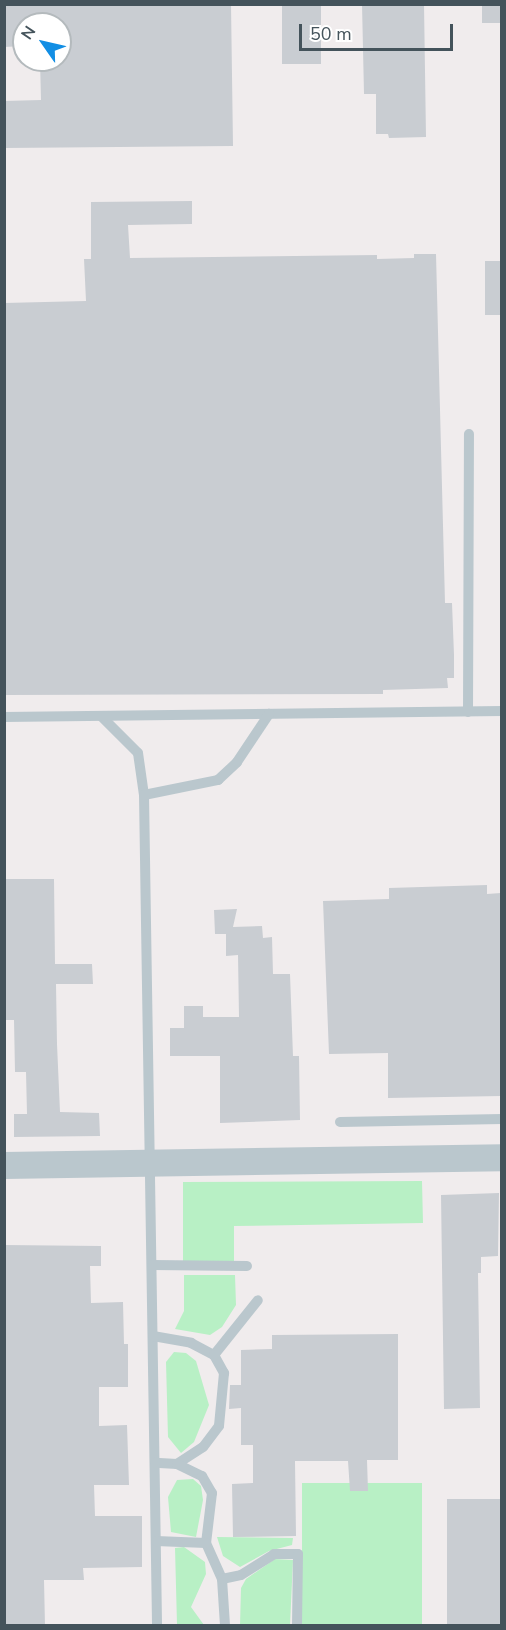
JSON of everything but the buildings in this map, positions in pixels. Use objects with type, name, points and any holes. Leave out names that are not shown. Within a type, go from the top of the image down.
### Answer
[{"type":"street","points":[[4,1165],[501,1157]]},
{"type":"lane","points":[[468,712],[469,434]]},
{"type":"lane","points":[[4,717],[501,711]]},
{"type":"lane","points":[[144,795],[218,780],[237,762],[269,714]]},
{"type":"lane","points":[[101,716],[138,753],[144,795],[157,1626]]},
{"type":"lane","points":[[339,1122],[501,1119]]},
{"type":"lane","points":[[152,1265],[247,1266]]},
{"type":"lane","points":[[214,1355],[258,1300]]},
{"type":"lane","points":[[153,1336],[192,1343],[214,1355],[224,1373],[219,1426],[203,1447],[177,1464]]},
{"type":"lane","points":[[155,1463],[177,1464],[202,1476],[212,1493],[206,1543],[222,1579],[225,1626]]},
{"type":"lane","points":[[156,1542],[206,1543]]},
{"type":"lane","points":[[222,1579],[241,1575],[274,1554],[298,1554],[297,1626]]},
{"type":"green space","points":[[422,1181],[423,1223],[234,1226],[234,1261],[183,1262],[183,1182]]},
{"type":"green space","points":[[184,1275],[235,1275],[236,1305],[222,1327],[210,1335],[175,1329],[184,1311]]},
{"type":"green space","points":[[174,1352],[186,1353],[196,1361],[209,1405],[194,1442],[181,1453],[168,1437],[166,1362]]},
{"type":"green space","points":[[193,1479],[201,1486],[203,1500],[196,1537],[171,1532],[168,1497],[177,1480]]},
{"type":"green space","points":[[302,1483],[422,1483],[422,1625],[302,1625]]},
{"type":"green space","points":[[217,1537],[293,1538],[292,1545],[269,1551],[240,1567],[223,1556]]},
{"type":"green space","points":[[184,1547],[205,1562],[206,1574],[191,1607],[204,1625],[177,1625],[175,1548]]},
{"type":"green space","points":[[275,1559],[293,1560],[290,1625],[240,1626],[241,1588],[246,1579]]}]
